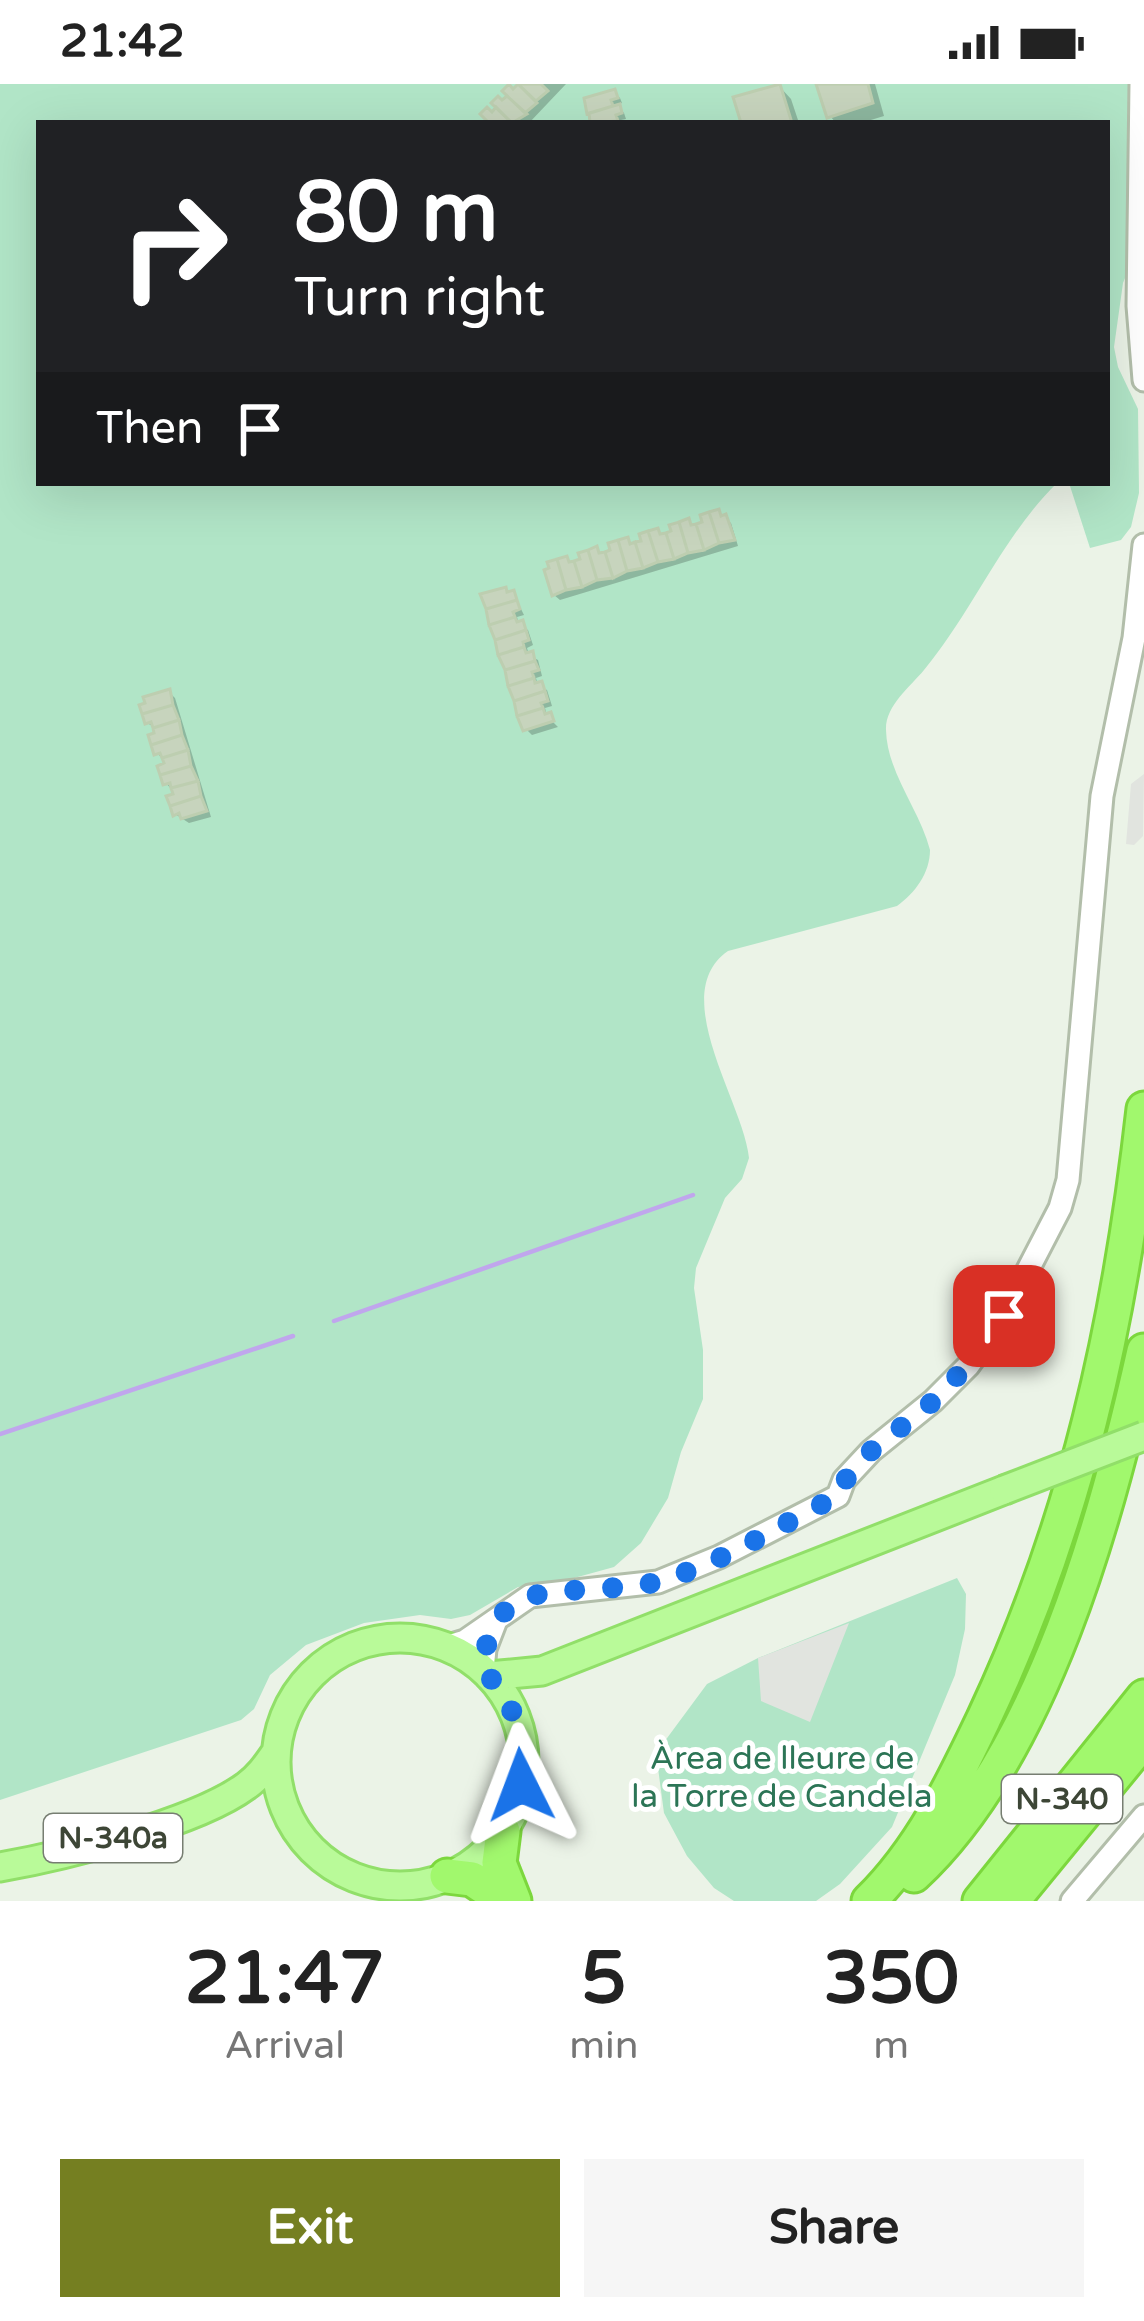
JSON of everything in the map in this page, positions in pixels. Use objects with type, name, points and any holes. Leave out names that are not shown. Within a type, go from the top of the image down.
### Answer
[{"type":"highway","points":[[869,1901],[917,1845],[947,1791],[1008,1666],[1052,1555],[1113,1329],[1144,1109]]},
{"type":"highway","points":[[883,1901],[927,1863],[967,1818],[988,1790],[1021,1726],[1080,1579],[1115,1471],[1144,1351]]},
{"type":"highway","name":"N-340","points":[[980,1901],[1144,1697]]},
{"type":"highway","name":"N-340","points":[[1012,1901],[1144,1740]]},
{"type":"highway","points":[[502,1831],[499,1863],[510,1901]]},
{"type":"highway","points":[[448,1876],[472,1879],[510,1901]]},
{"type":"main road","points":[[486,1673],[542,1670],[1144,1436]]},
{"type":"main road","points":[[383,1639],[417,1639],[445,1647],[486,1673],[517,1723],[523,1753],[521,1785],[502,1831],[478,1857],[448,1876],[409,1885],[351,1876],[318,1855],[284,1807],[276,1752],[282,1722],[295,1694],[315,1671],[339,1653],[383,1639]]},
{"type":"main road","points":[[517,1723],[524,1695],[542,1670]]},
{"type":"main road","name":"N-340a","points":[[224,1801],[261,1774],[276,1752]]},
{"type":"main road","name":"N-340a","points":[[0,1867],[93,1844],[224,1801],[252,1797],[284,1807]]},
{"type":"street","points":[[1141,84],[1138,307],[1144,380]]},
{"type":"street","points":[[445,1647],[465,1641],[530,1596],[658,1582],[719,1557],[838,1496],[844,1480],[871,1451],[968,1366],[1004,1316],[1037,1258],[1067,1180],[1102,796],[1134,638],[1144,545]]},
{"type":"street","points":[[486,1673],[484,1649],[498,1617]]},
{"type":"street","points":[[1072,1901],[1144,1816]]},
{"type":"green space","points":[[0,84],[1144,84],[1144,231],[1123,283],[1114,347],[1138,409],[1139,493],[1131,527],[1121,540],[1090,548],[1070,486],[1110,486],[1110,120],[36,120],[36,486],[1054,486],[1020,527],[942,647],[899,697],[887,721],[892,761],[930,850],[920,882],[897,906],[728,951],[711,970],[704,994],[706,1021],[749,1158],[742,1179],[725,1198],[696,1268],[703,1399],[668,1498],[641,1543],[614,1567],[556,1583],[518,1587],[470,1615],[451,1619],[420,1615],[364,1623],[306,1645],[270,1675],[254,1709],[241,1720],[0,1800]]},
{"type":"green space","name":"Àrea de lleure de la Torre de Candela","points":[[957,1578],[966,1594],[965,1629],[955,1675],[892,1827],[840,1884],[816,1901],[734,1901],[714,1888],[687,1856],[664,1813],[656,1753],[707,1684],[758,1658]]},
{"type":"shaded area","points":[[1144,774],[1143,836],[1134,845],[1126,844],[1131,784]]},
{"type":"shaded area","points":[[849,1623],[810,1722],[761,1701],[758,1658]]},
{"type":"building","points":[[509,84],[513,89],[518,84],[537,103],[525,113],[502,91]]},
{"type":"building","points":[[518,84],[541,84],[548,91],[536,101]]},
{"type":"building","points":[[780,84],[791,120],[740,120],[733,97]]},
{"type":"building","points":[[816,84],[868,84],[873,103],[827,118]]},
{"type":"building","points":[[615,89],[618,98],[611,100],[613,106],[587,114],[584,98]]},
{"type":"building","points":[[498,96],[502,100],[507,96],[527,114],[509,120],[491,103]]},
{"type":"building","points":[[620,104],[622,113],[616,115],[618,120],[590,120],[589,113]]},
{"type":"building","points":[[487,107],[492,112],[496,107],[509,120],[486,120],[480,114]]},
{"type":"building","points":[[719,509],[721,516],[726,514],[735,540],[719,543],[709,512]]},
{"type":"building","points":[[709,512],[719,543],[704,550],[696,524],[702,522],[700,515]]},
{"type":"building","points":[[689,518],[691,525],[696,524],[704,550],[688,553],[679,522]]},
{"type":"building","points":[[679,522],[688,553],[674,559],[666,533],[671,531],[669,525]]},
{"type":"building","points":[[658,528],[660,534],[666,533],[674,559],[658,562],[648,531]]},
{"type":"building","points":[[648,531],[658,562],[643,568],[635,542]]},
{"type":"building","points":[[628,537],[630,544],[635,542],[643,568],[627,571],[618,540]]},
{"type":"building","points":[[618,540],[627,571],[613,578],[605,552],[610,550],[608,543]]},
{"type":"building","points":[[597,546],[599,553],[605,552],[613,578],[597,580],[588,550]]},
{"type":"building","points":[[588,550],[597,580],[582,587],[574,561],[580,559],[578,553]]},
{"type":"building","points":[[567,556],[569,562],[574,561],[582,587],[566,590],[557,559]]},
{"type":"building","points":[[557,559],[566,590],[552,596],[544,570],[549,568],[547,562]]},
{"type":"building","points":[[506,587],[507,592],[514,590],[517,600],[486,609],[480,594]]},
{"type":"building","points":[[517,600],[520,609],[513,612],[515,617],[489,625],[486,609]]},
{"type":"building","points":[[515,617],[517,622],[523,620],[526,630],[495,640],[489,625]]},
{"type":"building","points":[[526,630],[529,640],[523,642],[524,647],[498,655],[495,640]]},
{"type":"building","points":[[524,647],[526,653],[533,651],[535,661],[505,670],[498,655]]},
{"type":"building","points":[[535,661],[539,670],[532,672],[534,678],[508,686],[505,670]]},
{"type":"building","points":[[534,678],[535,683],[542,681],[545,691],[514,701],[508,686]]},
{"type":"building","points":[[170,689],[173,705],[142,714],[143,697]]},
{"type":"building","points":[[545,691],[548,701],[541,703],[543,708],[517,716],[514,701]]},
{"type":"building","points":[[173,705],[179,720],[153,728],[151,722],[145,724],[142,714]]},
{"type":"building","points":[[543,708],[554,721],[523,731],[517,716]]},
{"type":"building","points":[[179,720],[182,735],[151,745],[148,735],[154,733],[153,728]]},
{"type":"building","points":[[182,735],[188,750],[162,758],[160,753],[154,755],[151,745]]},
{"type":"building","points":[[188,750],[191,766],[160,775],[157,766],[164,763],[162,758]]},
{"type":"building","points":[[191,766],[198,781],[171,788],[170,783],[163,785],[160,775]]},
{"type":"building","points":[[198,781],[201,796],[170,806],[166,796],[173,794],[171,788]]},
{"type":"building","points":[[201,796],[207,811],[181,819],[179,813],[173,816],[170,806]]},
{"type":"waterway","points":[[334,1321],[693,1195]]},
{"type":"waterway","points":[[0,1434],[293,1336]]},
{"type":"route","points":[[521,1785],[523,1753],[517,1723],[503,1694],[483,1670],[484,1649],[498,1617],[530,1596],[628,1587],[689,1571],[838,1496],[844,1480],[871,1451],[968,1366],[1004,1316]]}]
